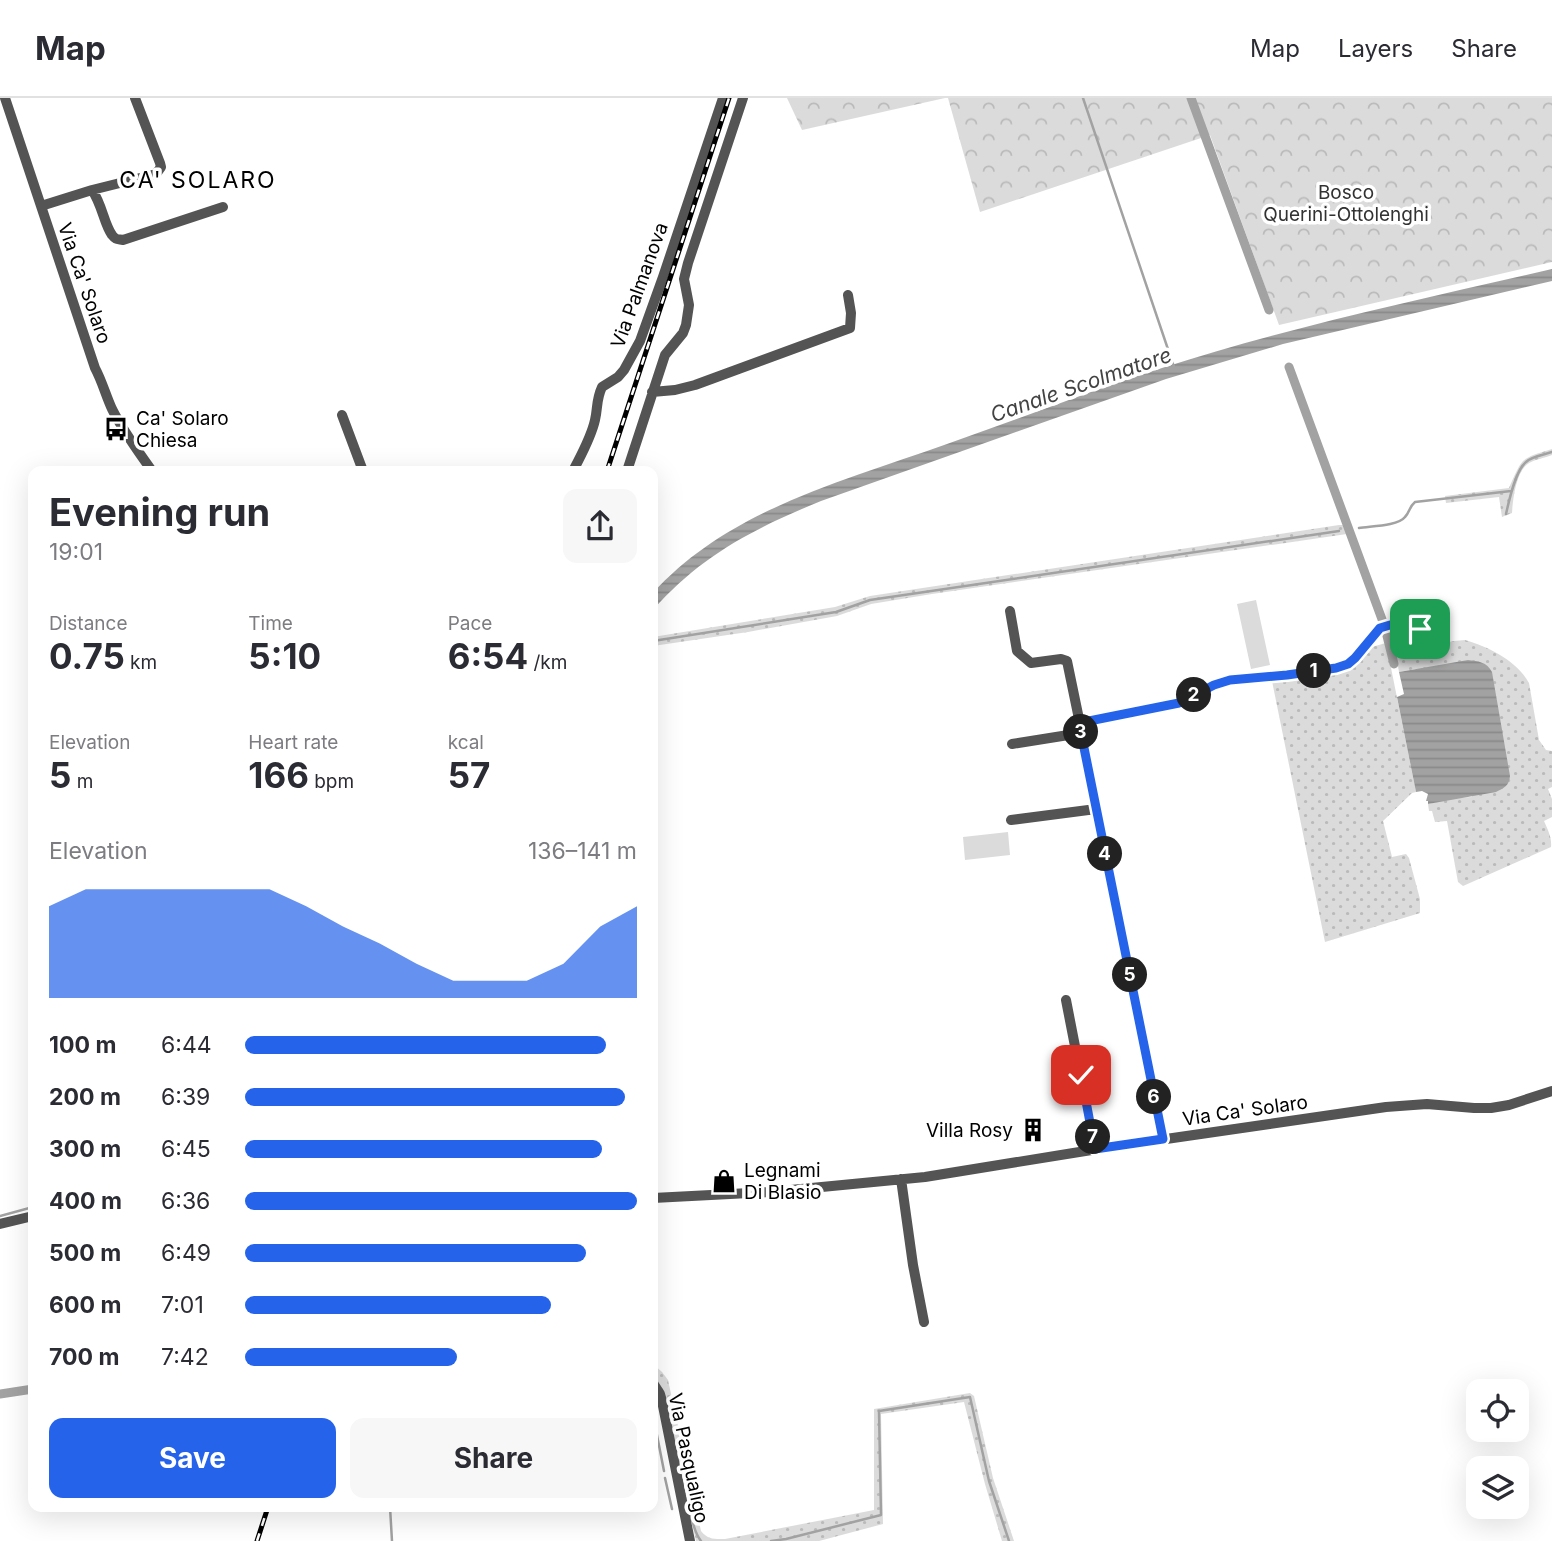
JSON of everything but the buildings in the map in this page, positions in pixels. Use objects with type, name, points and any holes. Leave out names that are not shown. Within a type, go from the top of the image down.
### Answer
[{"type":"street","name":"Via Ca' Solaro","points":[[5,98],[95,368],[111,407],[149,466]]},
{"type":"street","points":[[41,206],[159,171],[160,163],[135,98]]},
{"type":"street","name":"Via Palmanova","points":[[574,466],[590,435],[596,417],[596,402],[602,387],[624,370],[640,341],[723,98]]},
{"type":"street","points":[[629,466],[665,355],[683,333],[686,325],[689,305],[684,279],[688,263],[743,98]]},
{"type":"street","points":[[92,190],[99,199],[111,232],[117,239],[123,240],[222,207]]},
{"type":"street","points":[[652,392],[675,390],[695,384],[850,328],[848,295]]},
{"type":"street","points":[[342,415],[361,466]]},
{"type":"street","points":[[1010,611],[1017,651],[1031,663],[1061,659],[1067,661],[1163,1139]]},
{"type":"street","points":[[1012,744],[1082,729],[1089,721],[1179,703],[1230,680],[1336,668],[1355,658],[1380,628],[1390,625],[1420,629],[1429,627]]},
{"type":"street","points":[[1011,820],[1096,809]]},
{"type":"street","points":[[1066,1000],[1095,1149]]},
{"type":"street","name":"Via Ca' Solaro","points":[[658,1198],[736,1195],[901,1179],[1403,1105],[1491,1108],[1552,1091]]},
{"type":"street","points":[[901,1179],[924,1322]]},
{"type":"street","points":[[0,1224],[28,1217]]},
{"type":"street","name":"Via Pasqualigo","points":[[658,1391],[690,1541]]},
{"type":"green space","points":[[787,98],[945,98],[802,130]]},
{"type":"green space","name":"Bosco Querini-Ottolenghi","points":[[948,98],[1552,98],[1552,262],[1279,325],[1210,135],[980,212]]},
{"type":"green space","points":[[1552,449],[1552,455],[1529,463],[1521,472],[1512,513],[1502,517],[1499,497],[1446,503],[1445,496],[1509,488],[1524,461]]},
{"type":"green space","points":[[1339,525],[1344,525],[1347,534],[932,594],[871,604],[837,616],[658,645],[658,636],[835,607],[870,596]]},
{"type":"green space","points":[[1256,600],[1270,665],[1251,669],[1237,604]]},
{"type":"green space","points":[[1465,640],[1510,662],[1529,683],[1539,740],[1546,750],[1552,751],[1552,787],[1548,789],[1552,799],[1552,817],[1544,821],[1551,847],[1463,886],[1458,882],[1447,821],[1435,822],[1428,804],[1472,797],[1416,669],[1399,672],[1396,654]]},
{"type":"green space","points":[[1386,643],[1416,792],[1383,821],[1392,857],[1406,854],[1409,858],[1420,899],[1420,913],[1325,942],[1272,681],[1354,668],[1368,648]]},
{"type":"green space","points":[[1008,832],[1010,855],[965,860],[963,837]]},
{"type":"green space","points":[[658,1368],[668,1380],[701,1531],[709,1537],[725,1539],[874,1510],[874,1409],[970,1393],[974,1396],[993,1478],[1014,1541],[1002,1541],[964,1402],[881,1414],[883,1524],[819,1541],[696,1541],[659,1383]]},
{"type":"shaded area","points":[[1552,269],[1552,281],[1283,344],[1166,379],[821,501],[730,545],[690,574],[658,605],[658,588],[683,564],[717,539],[790,501],[1162,368],[1258,339]]},
{"type":"shaded area","points":[[1468,660],[1485,664],[1492,672],[1509,782],[1496,792],[1428,804],[1428,794],[1416,792],[1397,697],[1404,694],[1399,672]]},
{"type":"waterway","points":[[1083,98],[1174,367]]},
{"type":"waterway","points":[[1191,98],[1269,310]]},
{"type":"waterway","points":[[1289,367],[1383,622]]},
{"type":"waterway","points":[[1506,514],[1513,486],[1522,466],[1531,458],[1552,452]]},
{"type":"waterway","points":[[1359,528],[1401,520],[1415,502],[1511,491]]},
{"type":"waterway","points":[[658,640],[836,612],[870,600],[1339,531]]},
{"type":"waterway","points":[[1386,632],[1394,664]]},
{"type":"waterway","points":[[0,1216],[28,1208]]},
{"type":"waterway","name":"Canale Scolmatore","points":[[0,1394],[28,1390]]},
{"type":"waterway","points":[[771,1541],[881,1515],[879,1411],[970,1397],[989,1481],[1009,1541]]},
{"type":"waterway","points":[[658,1440],[664,1471]]},
{"type":"waterway","points":[[665,1478],[672,1509]]},
{"type":"waterway","points":[[690,1508],[695,1530],[701,1541]]},
{"type":"waterway","points":[[390,1512],[392,1541]]},
{"type":"railway","points":[[609,466],[729,98]]},
{"type":"railway","points":[[257,1541],[266,1512]]},
{"type":"place","name":"Ca' Solaro Chiesa","points":[[116,429]]},
{"type":"place","name":"Villa Rosy","points":[[1033,1130]]},
{"type":"place","name":"Legnami Di Blasio","points":[[724,1181]]},
{"type":"district","name":"CA' SOLARO","points":[[198,180]]},
{"type":"route","points":[[1081,1075],[1095,1149],[1163,1139],[1081,726],[1089,721],[1179,703],[1230,680],[1336,668],[1355,658],[1380,628],[1390,625],[1420,629]]}]
